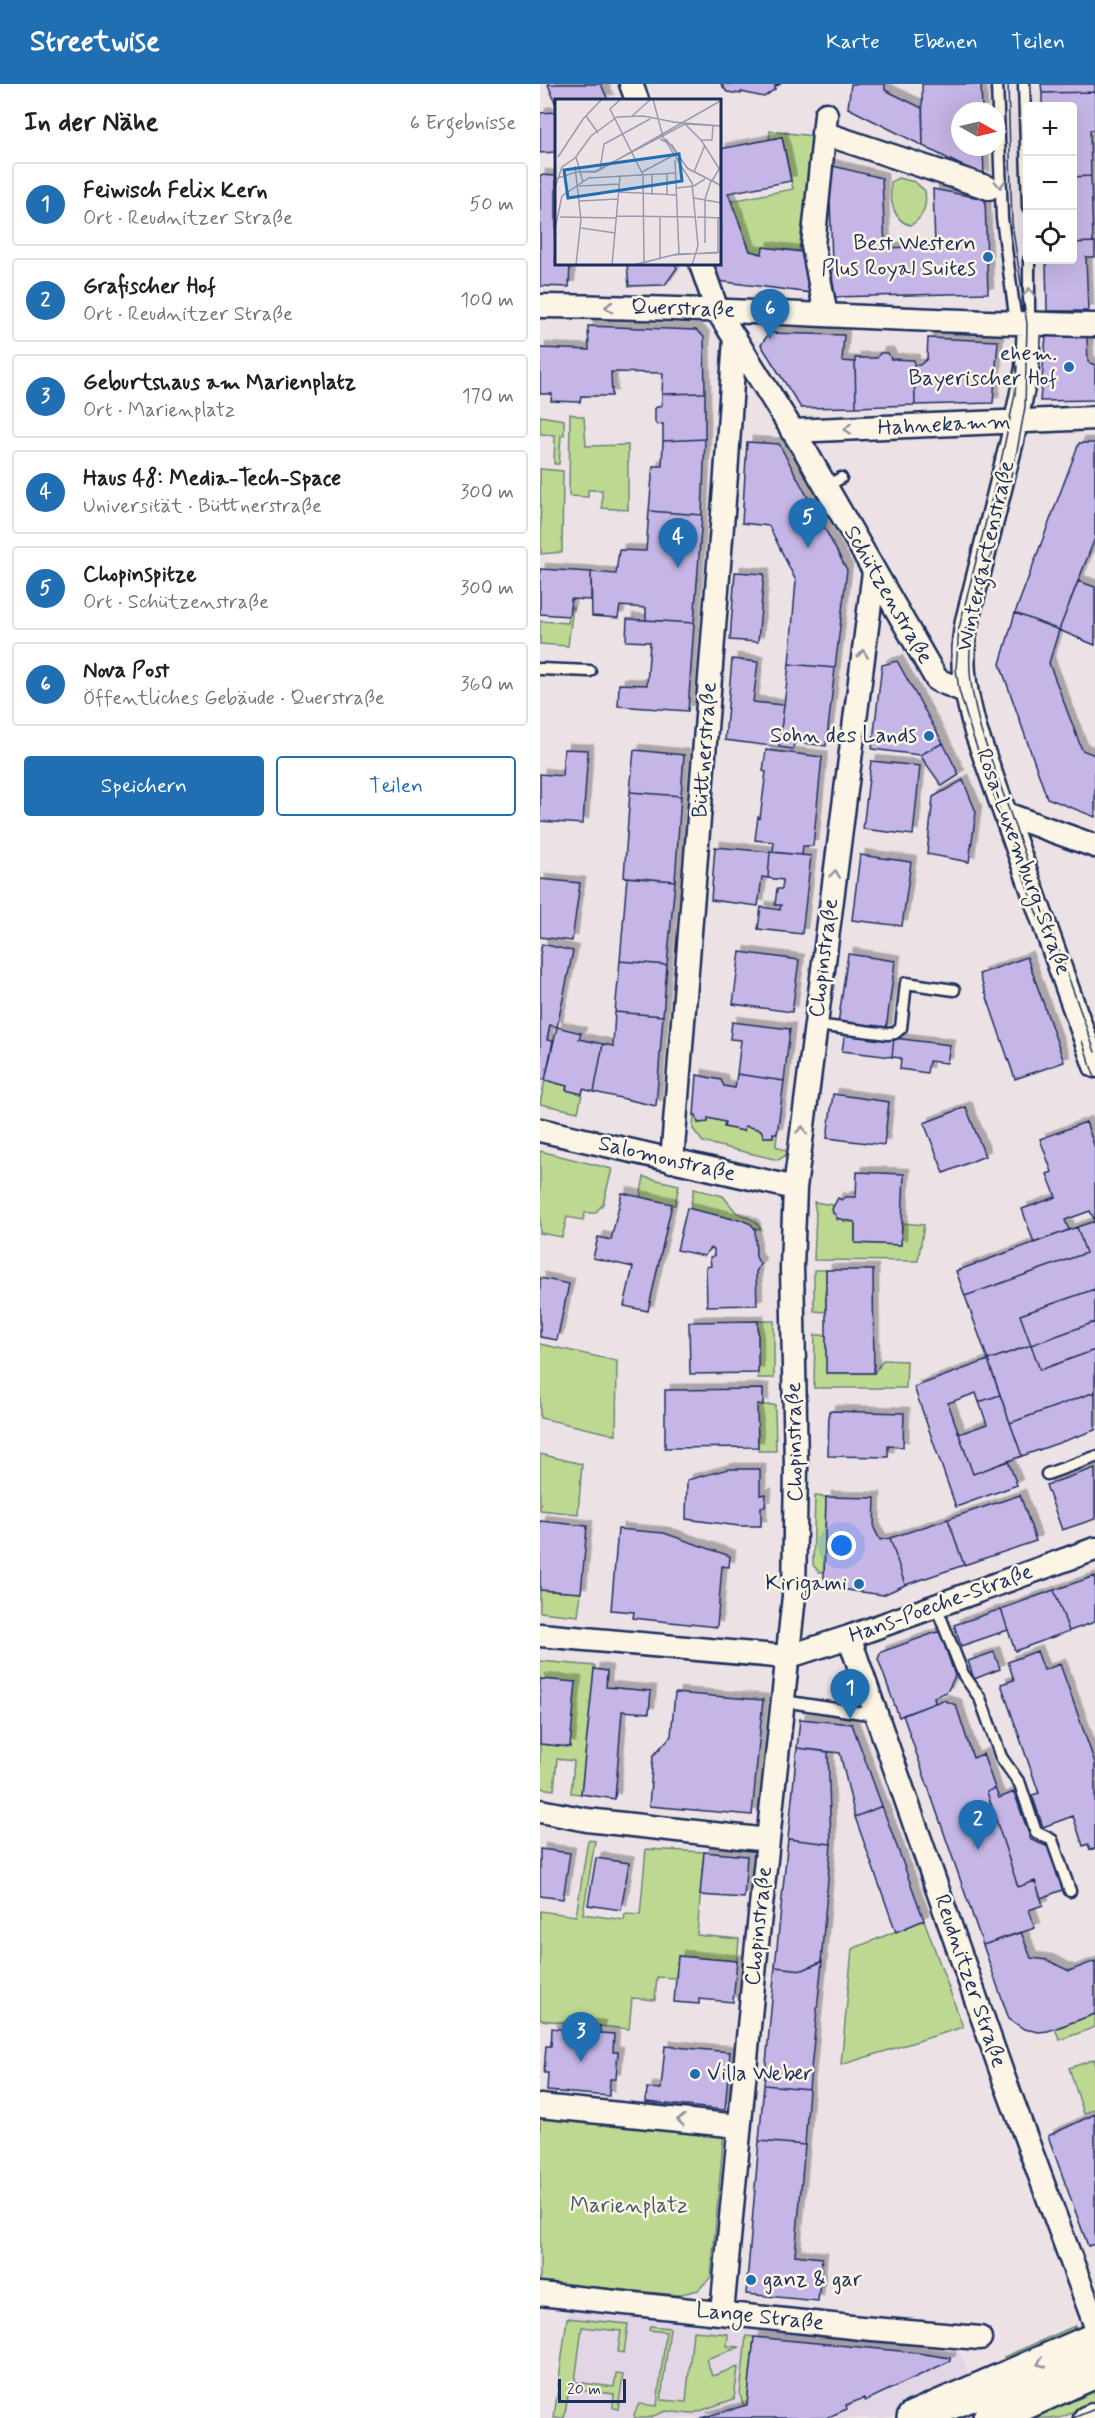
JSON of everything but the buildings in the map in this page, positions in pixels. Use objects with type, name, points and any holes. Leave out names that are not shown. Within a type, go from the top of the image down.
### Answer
[{"type":"main road","points":[[914,2418],[1095,2340]]},
{"type":"main road","points":[[990,2418],[1095,2371]]},
{"type":"street","points":[[632,84],[637,99]]},
{"type":"street","points":[[826,315],[813,246],[824,124],[989,188]]},
{"type":"street","name":"Schützenstraße","points":[[702,266],[717,310],[792,432],[833,483],[874,572],[937,680],[965,692]]},
{"type":"street","name":"Querstraße","points":[[540,306],[717,310],[1022,324],[1095,325]]},
{"type":"street","name":"Wintergartenstraße","points":[[965,692],[962,670],[963,641],[1012,441],[1022,367],[1022,324]]},
{"type":"street","name":"Büttnerstraße","points":[[672,1161],[724,511],[735,338]]},
{"type":"street","name":"Hahnekamm","points":[[792,432],[1095,418]]},
{"type":"street","name":"Chopinstraße","points":[[722,2313],[794,1596],[796,1466],[792,1267],[795,1188],[874,572]]},
{"type":"street","name":"Rosa-Luxemburg-Straße","points":[[965,692],[976,732],[1095,1066]]},
{"type":"street","points":[[1006,814],[1095,846]]},
{"type":"street","name":"Salomonstraße","points":[[540,1130],[795,1188]]},
{"type":"street","name":"Hans-Poeche-Straße","points":[[787,1657],[1095,1549]]},
{"type":"street","points":[[540,1635],[787,1657]]},
{"type":"street","name":"Reudnitzer Straße","points":[[849,1637],[1007,2086],[1095,2324]]},
{"type":"street","points":[[540,1811],[587,1820],[768,1840]]},
{"type":"street","points":[[540,2106],[739,2126]]},
{"type":"street","name":"Lange Straße","points":[[540,2294],[980,2338]]},
{"type":"street","points":[[1085,2418],[1095,2414]]},
{"type":"lane","points":[[997,84],[1002,218],[1022,324]]},
{"type":"lane","points":[[1024,84],[1026,156]]},
{"type":"lane","points":[[1022,324],[1029,264]]},
{"type":"lane","points":[[540,669],[590,671]]},
{"type":"lane","points":[[816,1025],[895,1033],[900,1028],[906,983],[954,990]]},
{"type":"lane","points":[[1047,1473],[1095,1457]]},
{"type":"lane","points":[[936,1606],[963,1674],[980,1698],[1001,1757],[1020,1784],[1036,1832],[1052,1840],[1070,1891]]},
{"type":"lane","points":[[783,1701],[875,1715]]},
{"type":"shaded area","points":[[568,2310],[957,2347],[969,2372],[968,2382],[887,2418],[554,2418]]},
{"type":"green space","points":[[770,131],[813,136],[799,251],[764,247],[762,254],[750,251],[731,201],[793,189],[782,137],[769,140]]},
{"type":"green space","points":[[898,178],[915,182],[925,191],[924,210],[911,225],[900,219],[894,208],[891,182]]},
{"type":"green space","points":[[570,414],[584,417],[586,446],[628,445],[628,510],[602,508],[602,490],[588,490],[588,497],[569,496]]},
{"type":"green space","points":[[540,416],[564,420],[559,464],[554,464],[555,435],[540,434]]},
{"type":"green space","points":[[540,469],[563,471],[562,552],[541,554]]},
{"type":"green space","points":[[570,607],[573,607],[568,646],[540,644],[540,621],[568,623]]},
{"type":"green space","points":[[545,1080],[567,1086],[566,1090],[582,1094],[578,1112],[540,1104]]},
{"type":"green space","points":[[694,1115],[699,1123],[707,1122],[708,1118],[725,1122],[724,1127],[744,1131],[745,1126],[761,1130],[764,1137],[773,1137],[773,1133],[777,1134],[776,1146],[790,1153],[778,1160],[703,1142],[693,1129]]},
{"type":"green space","points":[[540,1151],[612,1169],[603,1204],[595,1213],[585,1213],[583,1220],[567,1217],[562,1237],[540,1233]]},
{"type":"green space","points":[[644,1177],[679,1185],[675,1205],[640,1197]]},
{"type":"green space","points":[[694,1189],[723,1196],[736,1212],[755,1221],[761,1229],[755,1229],[739,1220],[690,1209]]},
{"type":"green space","points":[[814,1202],[833,1205],[833,1213],[837,1220],[841,1218],[845,1222],[855,1222],[855,1243],[901,1245],[902,1223],[924,1225],[918,1261],[814,1260],[816,1214]]},
{"type":"green space","points":[[814,1270],[826,1270],[826,1312],[814,1311]]},
{"type":"green space","points":[[758,1321],[774,1321],[774,1378],[758,1378]]},
{"type":"green space","points":[[815,1335],[826,1335],[827,1373],[874,1373],[883,1360],[907,1361],[906,1388],[814,1388]]},
{"type":"green space","points":[[540,1344],[617,1361],[616,1435],[540,1418]]},
{"type":"green space","points":[[757,1405],[775,1405],[776,1451],[758,1451]]},
{"type":"green space","points":[[540,1454],[582,1464],[578,1514],[540,1510]]},
{"type":"green space","points":[[815,1496],[826,1497],[824,1572],[819,1572],[813,1565]]},
{"type":"green space","points":[[540,1590],[581,1593],[578,1616],[540,1612]]},
{"type":"green space","points":[[540,1661],[595,1666],[581,1794],[571,1793],[574,1761],[557,1759],[554,1790],[540,1788],[540,1744],[570,1747],[540,1679]]},
{"type":"green space","points":[[588,1840],[595,1841],[583,1914],[624,1920],[625,1914],[640,1915],[646,1849],[704,1852],[697,1935],[739,1939],[737,1961],[678,1956],[676,1978],[657,1977],[655,2000],[632,1998],[629,2029],[540,2020],[540,1911],[576,1916]]},
{"type":"green space","points":[[924,1920],[963,2027],[841,2065],[852,1949]]},
{"type":"green space","points":[[1095,2014],[1095,2027],[1060,2040],[1055,2029]]},
{"type":"green space","points":[[1095,2059],[1095,2109],[1084,2114],[1069,2068]]},
{"type":"green space","name":"Marienplatz","points":[[540,2112],[724,2131],[711,2277],[698,2290],[678,2295],[540,2282]]},
{"type":"green space","points":[[567,2318],[628,2324],[624,2353],[618,2352],[621,2331],[582,2327],[575,2382],[614,2387],[616,2374],[623,2375],[618,2409],[613,2408],[614,2394],[569,2389],[564,2418],[554,2418]]},
{"type":"green space","points":[[650,2326],[670,2328],[661,2400],[686,2402],[693,2331],[728,2334],[727,2346],[740,2347],[706,2359],[712,2376],[738,2367],[734,2399],[691,2414],[666,2411],[648,2418],[635,2418],[634,2414],[639,2404],[657,2406],[666,2332],[649,2330]]},
{"type":"green space","points":[[1075,2326],[1069,2336],[1011,2363],[1004,2357]]},
{"type":"green space","points":[[746,2336],[754,2337],[747,2405],[744,2406],[740,2395]]},
{"type":"green space","points":[[1095,2390],[1095,2403],[1060,2418],[1034,2418]]},
{"type":"tram line","points":[[1008,84],[1012,223],[1027,324],[1025,407],[1017,451],[972,630],[971,681],[981,731],[1095,1052]]},
{"type":"tram line","points":[[1017,366],[1015,394],[1000,466],[959,628],[956,669],[959,690],[972,734],[1039,920]]},
{"type":"tram line","points":[[1082,1041],[1095,1078]]},
{"type":"tram line","points":[[1073,2418],[1095,2409]]},
{"type":"place","name":"Best Western Plus Royal Suites","points":[[988,257]]},
{"type":"place","name":"Nova Post","points":[[770,339]]},
{"type":"place","name":"ehem. Bayerischer Hof","points":[[1069,367]]},
{"type":"place","name":"Chopinspitze","points":[[808,548]]},
{"type":"place","name":"Haus 48: Media-Tech-Space","points":[[678,568]]},
{"type":"place","name":"Sohn des Lands","points":[[929,736]]},
{"type":"place","name":"Kirigami","points":[[859,1584]]},
{"type":"place","name":"Feiwisch Felix Kern","points":[[850,1719]]},
{"type":"place","name":"Grafischer Hof","points":[[978,1850]]},
{"type":"place","name":"Geburtshaus am Marienplatz","points":[[581,2062]]},
{"type":"place","name":"Villa Weber","points":[[695,2074]]},
{"type":"place","name":"ganz & gar","points":[[751,2280]]}]
